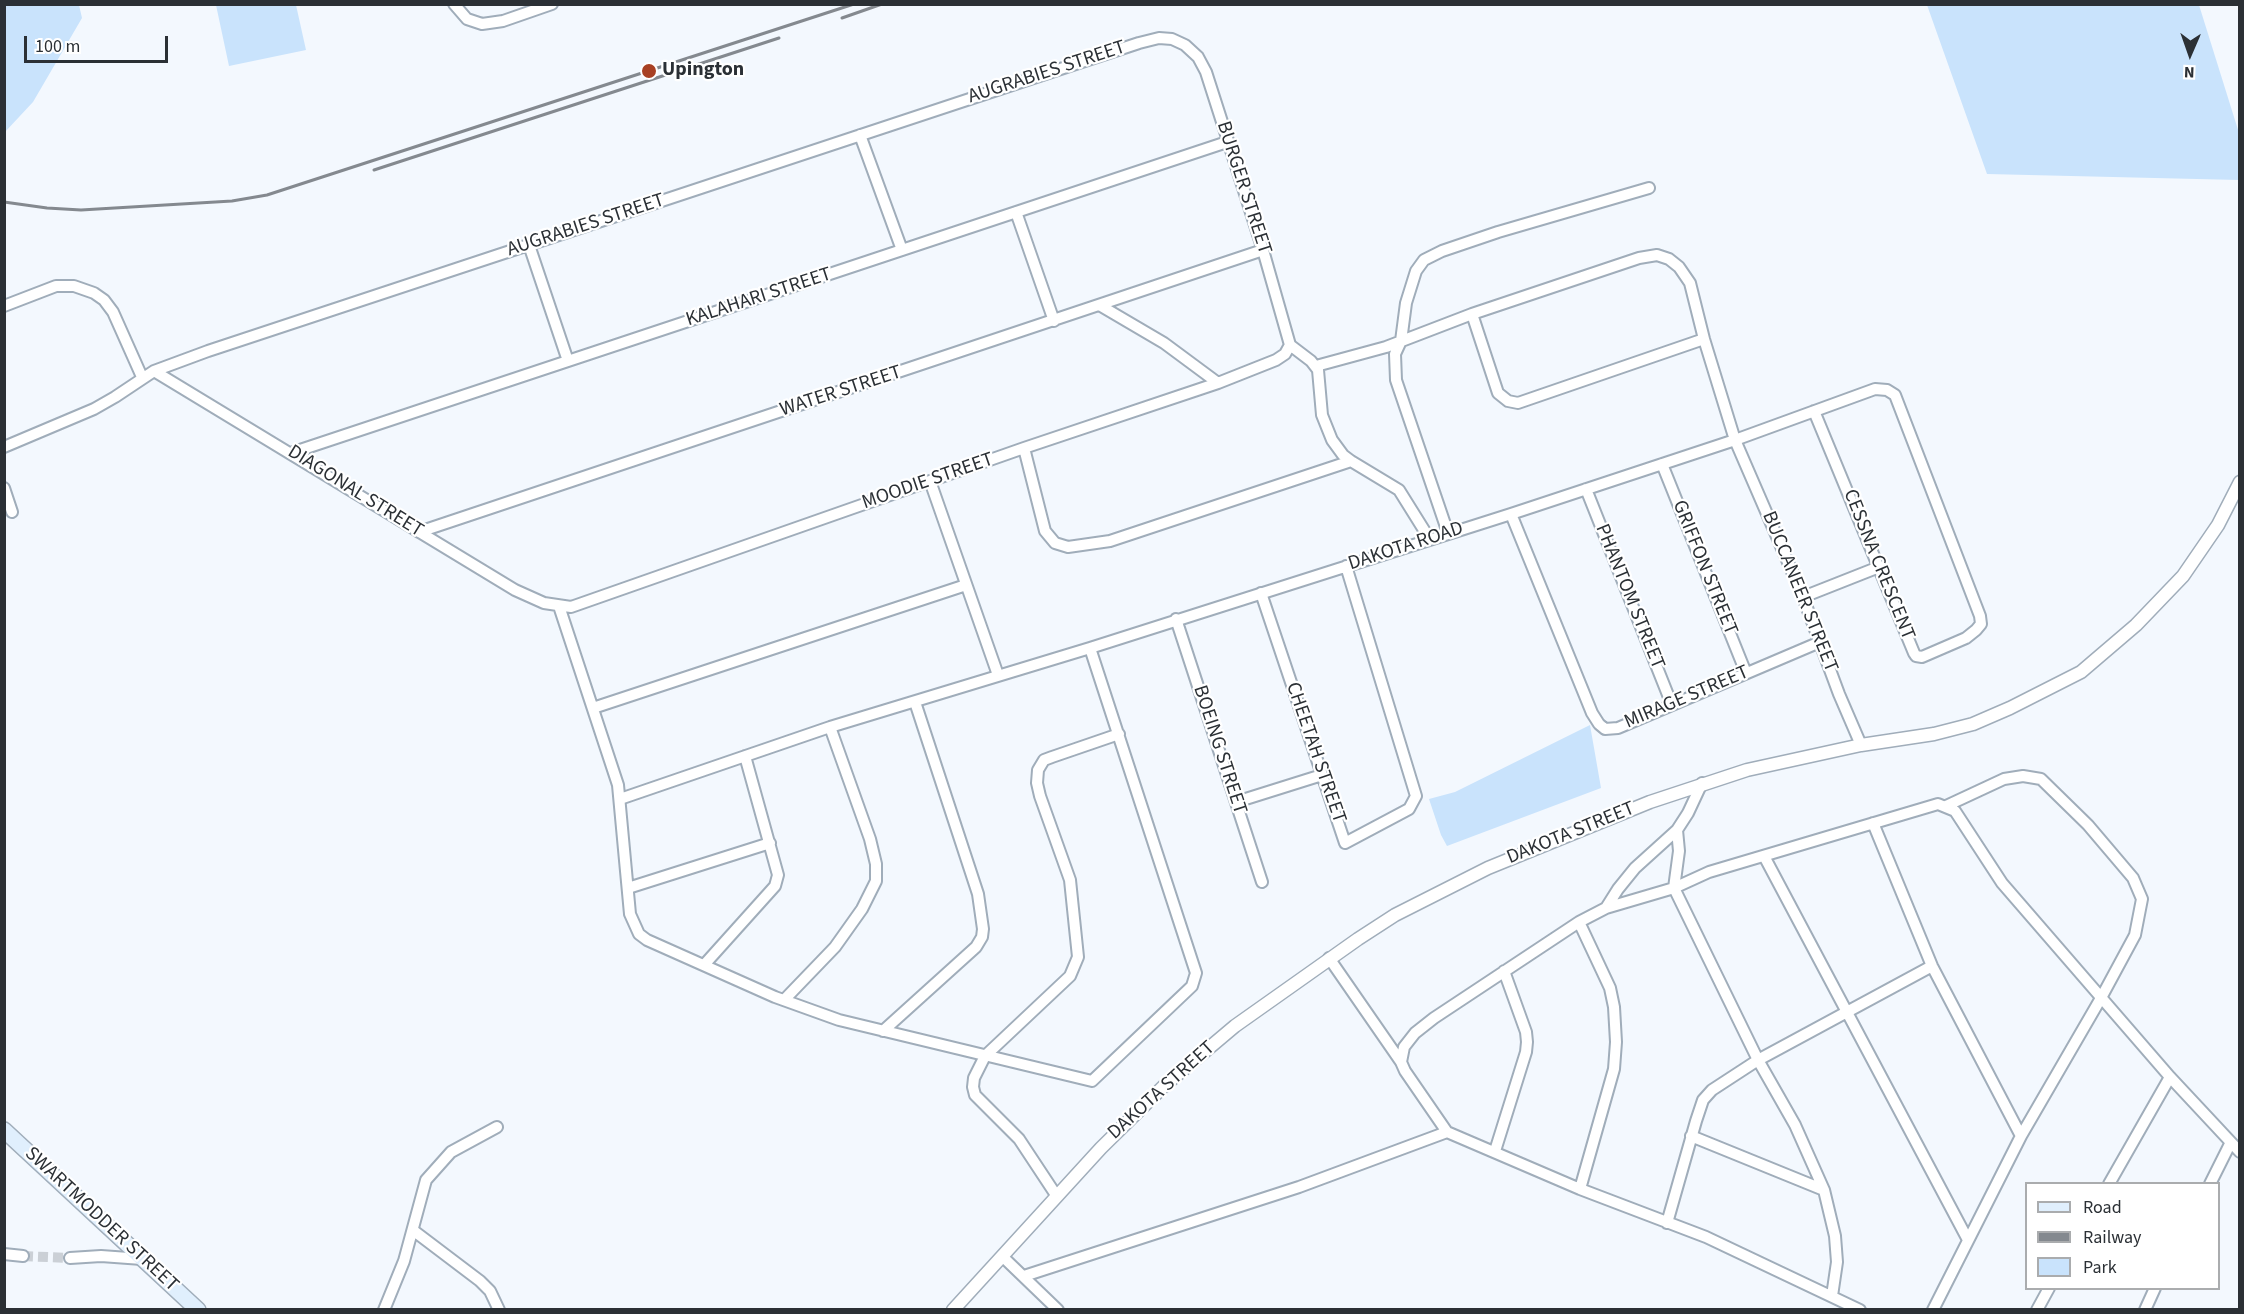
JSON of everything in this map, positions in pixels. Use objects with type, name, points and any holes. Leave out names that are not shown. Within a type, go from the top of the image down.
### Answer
[{"type":"main road","name":"SWARTMODDER STREET","points":[[4,1130],[198,1310]]},
{"type":"street","points":[[454,4],[471,21],[490,24],[552,4]]},
{"type":"street","name":"AUGRABIES STREET","points":[[4,447],[94,409],[154,371],[208,351],[1139,43],[1160,38],[1179,42]]},
{"type":"street","name":"BURGER STREET","points":[[1179,42],[1192,51],[1204,67],[1263,250],[1290,345]]},
{"type":"street","points":[[860,135],[902,250]]},
{"type":"street","name":"KALAHARI STREET","points":[[291,453],[1227,142]]},
{"type":"street","points":[[1448,533],[1396,380],[1395,354],[1401,341],[1410,286],[1420,264],[1432,255],[1498,232],[1648,188]]},
{"type":"street","points":[[1016,212],[1054,321]]},
{"type":"street","points":[[529,245],[568,361]]},
{"type":"street","name":"WATER STREET","points":[[419,532],[1263,250]]},
{"type":"street","name":"BUCCANEER STREET","points":[[1316,366],[1401,341],[1472,314],[1640,258],[1657,255],[1669,259],[1679,267],[1690,284],[1735,440],[1803,597],[1861,745]]},
{"type":"street","points":[[4,306],[56,286],[74,286],[94,293],[104,300],[113,312],[142,377]]},
{"type":"street","points":[[1101,306],[1164,343],[1218,383]]},
{"type":"street","points":[[1472,314],[1498,393],[1508,401],[1518,403],[1704,339]]},
{"type":"street","points":[[1290,345],[1316,366],[1320,377],[1322,415],[1332,440],[1351,461],[1399,490],[1430,538]]},
{"type":"street","name":"MOODIE STREET","points":[[559,606],[571,607],[595,600],[1024,448],[1218,383],[1276,360],[1285,354],[1290,345]]},
{"type":"street","name":"DIAGONAL STREET","points":[[154,371],[515,590],[536,600],[559,606]]},
{"type":"street","name":"DAKOTA ROAD","points":[[620,799],[831,727],[1090,648],[1511,514],[1735,440],[1875,389],[1887,390],[1895,395]]},
{"type":"street","name":"CESSNA CRESCENT","points":[[1814,411],[1916,656],[1922,657],[1966,638],[1981,624],[1980,616],[1895,395]]},
{"type":"street","points":[[1024,448],[1045,531],[1055,543],[1068,547],[1110,541],[1351,461]]},
{"type":"street","name":"GRIFFON STREET","points":[[1662,464],[1746,673]]},
{"type":"street","points":[[930,481],[998,675]]},
{"type":"street","name":"DAKOTA STREET","points":[[953,1310],[1003,1257],[1056,1195],[1125,1123],[1200,1055],[1258,1009],[1329,958],[1395,915],[1488,868],[1617,814],[1702,783],[1769,765],[1861,745],[1934,734],[1973,724],[2081,672],[2136,625],[2183,576],[2218,525],[2240,482]]},
{"type":"street","points":[[4,488],[12,512]]},
{"type":"street","name":"PHANTOM STREET","points":[[1587,489],[1672,705]]},
{"type":"street","name":"MIRAGE STREET","points":[[1511,514],[1599,724],[1605,729],[1612,730],[1820,642]]},
{"type":"street","name":"CHEETAH STREET","points":[[1261,593],[1345,843],[1409,809],[1416,796],[1346,566]]},
{"type":"street","points":[[1803,597],[1879,567]]},
{"type":"street","points":[[593,708],[966,585]]},
{"type":"street","points":[[559,606],[613,767],[620,799],[630,914],[639,934],[647,940],[784,1000],[839,1020],[1092,1081],[1192,986],[1195,979],[1194,965],[1090,648]]},
{"type":"street","name":"BOEING STREET","points":[[1176,619],[1262,882]]},
{"type":"street","points":[[883,1031],[973,951],[980,942],[983,929],[978,894],[915,702]]},
{"type":"street","points":[[784,1000],[835,948],[862,909],[876,881],[876,864],[870,839],[831,727]]},
{"type":"street","points":[[1056,1195],[1013,1132],[975,1095],[974,1078],[985,1056],[1070,976],[1078,957],[1070,880],[1040,796],[1037,783],[1038,770],[1044,760],[1119,734]]},
{"type":"street","points":[[704,965],[776,886],[778,875],[745,756]]},
{"type":"street","points":[[1236,802],[1322,775]]},
{"type":"street","points":[[1933,1310],[2021,1136],[2135,935],[2142,898],[2133,878],[2088,825],[2041,779],[2023,776],[2004,779],[1946,806]]},
{"type":"street","points":[[1606,908],[1635,868],[1677,830],[1702,783]]},
{"type":"street","points":[[1401,1062],[1404,1047],[1415,1033],[1504,971],[1579,922],[1606,908],[1674,888],[1709,872],[1938,804],[1955,811],[2002,883],[2170,1077],[2230,1144],[2240,1152]]},
{"type":"street","points":[[1873,822],[1932,966],[2021,1136]]},
{"type":"street","points":[[1677,830],[1679,851],[1674,888],[1758,1060],[1795,1125],[1824,1190],[1835,1236],[1837,1262],[1832,1296]]},
{"type":"street","points":[[628,888],[770,843]]},
{"type":"street","points":[[1764,856],[1968,1240]]},
{"type":"street","points":[[1579,922],[1610,988],[1614,1007],[1616,1042],[1614,1068],[1580,1189]]},
{"type":"street","points":[[1329,958],[1447,1132],[1580,1189],[1706,1237],[1860,1310]]},
{"type":"street","points":[[1667,1223],[1691,1136],[1706,1095],[1725,1080],[1758,1060],[1932,966]]},
{"type":"street","points":[[1495,1152],[1526,1052],[1527,1042],[1504,971]]},
{"type":"street","points":[[2110,1182],[2170,1077]]},
{"type":"street","points":[[384,1310],[414,1231],[420,1195],[426,1180],[451,1152],[497,1127]]},
{"type":"street","points":[[1024,1276],[1299,1187],[1447,1132]]},
{"type":"street","points":[[1691,1136],[1824,1190]]},
{"type":"street","points":[[2211,1182],[2230,1144]]},
{"type":"street","points":[[414,1231],[480,1281],[490,1291],[499,1310]]},
{"type":"street","points":[[4,1254],[23,1256]]},
{"type":"street","points":[[70,1258],[101,1256],[142,1259]]},
{"type":"street","points":[[1003,1257],[1058,1310]]},
{"type":"street","points":[[2037,1310],[2048,1290]]},
{"type":"street","points":[[2145,1310],[2154,1290]]},
{"type":"green space","points":[[5,4],[79,5],[82,18],[33,102],[5,132],[6,163],[4,163]]},
{"type":"green space","points":[[216,5],[296,5],[306,50],[229,66]]},
{"type":"green space","points":[[1927,5],[2199,5],[2239,133],[2239,180],[1987,174]]},
{"type":"green space","points":[[1590,725],[1601,788],[1447,846],[1429,799],[1455,792]]},
{"type":"tunnel","points":[[23,1256],[70,1258]]},
{"type":"railway","points":[[4,202],[81,210],[232,201],[267,195],[854,4]]},
{"type":"railway","points":[[842,18],[882,4]]},
{"type":"railway","points":[[374,170],[779,38]]},
{"type":"place","name":"Upington","points":[[649,71]]}]
